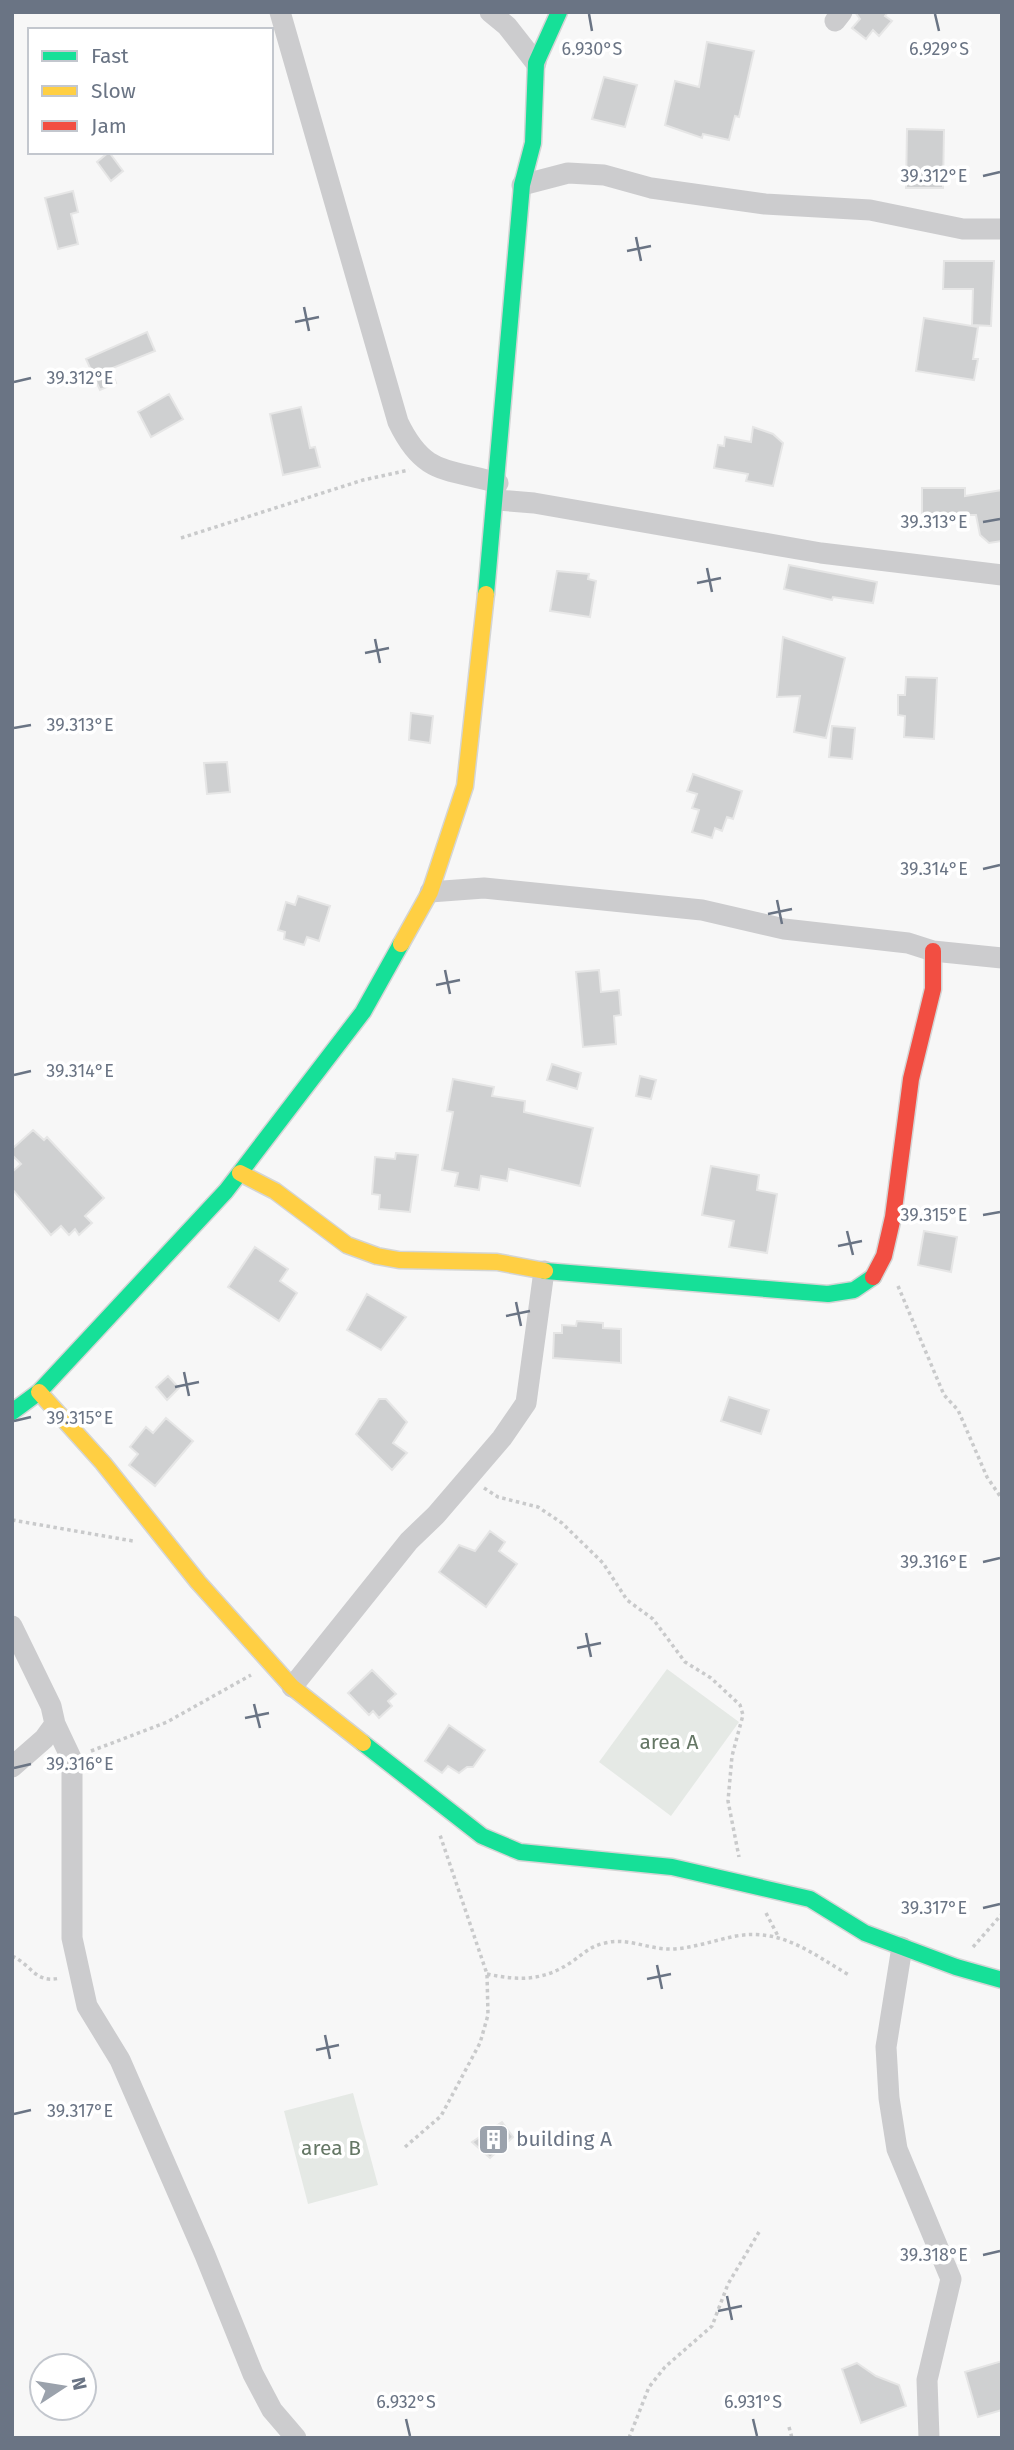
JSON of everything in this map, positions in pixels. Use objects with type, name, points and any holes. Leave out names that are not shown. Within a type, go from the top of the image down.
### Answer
[{"type":"street","points":[[280,12],[398,422],[418,456],[432,465],[497,491],[548,505],[821,553],[1002,575]]},
{"type":"street","points":[[490,12],[507,26],[536,63]]},
{"type":"street","points":[[12,1412],[39,1392],[240,1172],[363,1012],[430,892],[465,786],[497,491],[522,185],[533,143],[536,63],[559,12]]},
{"type":"street","points":[[522,185],[568,173],[604,175],[651,188],[765,204],[870,210],[963,229],[1002,229]]},
{"type":"street","points":[[430,892],[484,888],[702,910],[783,929],[908,943],[933,951],[1002,958]]},
{"type":"street","points":[[240,1172],[275,1191],[347,1245],[377,1256],[399,1260],[496,1262],[544,1271],[828,1294],[854,1290],[876,1275],[884,1256],[893,1217],[911,1079],[933,989],[933,951]]},
{"type":"street","points":[[292,1687],[409,1541],[502,1438],[526,1403],[544,1271]]},
{"type":"street","points":[[39,1392],[103,1463],[191,1574],[292,1687],[482,1836],[520,1852],[672,1867],[810,1899],[865,1933],[956,1967],[1002,1980]]},
{"type":"street","points":[[12,1626],[51,1706],[55,1724],[72,1760],[72,1927],[78,1972],[87,2006],[120,2060],[205,2255],[253,2374],[272,2410],[296,2438]]},
{"type":"street","points":[[12,1766],[44,1739],[55,1724]]},
{"type":"street","points":[[902,1947],[886,2047],[888,2098],[897,2149],[951,2278],[927,2381],[929,2438]]},
{"type":"path","points":[[181,538],[363,480],[432,465]]},
{"type":"path","points":[[884,1256],[944,1395],[958,1410],[987,1476],[1002,1499]]},
{"type":"path","points":[[468,1478],[498,1497],[538,1507],[562,1523],[603,1563],[627,1600],[653,1619],[685,1662],[711,1678],[740,1705],[743,1715],[732,1756],[728,1801],[744,1883]]},
{"type":"path","points":[[12,1520],[136,1542]]},
{"type":"path","points":[[72,1760],[166,1722],[226,1691],[270,1663]]},
{"type":"path","points":[[405,2147],[441,2116],[480,2043],[488,2015],[487,1974],[439,1830]]},
{"type":"path","points":[[956,1967],[1002,1914]]},
{"type":"path","points":[[487,1974],[517,1980],[540,1978],[557,1972],[590,1947],[608,1942],[630,1941],[650,1949],[675,1949],[739,1936],[778,1936],[849,1975]]},
{"type":"path","points":[[12,1956],[45,1981],[78,1972]]},
{"type":"path","points":[[629,2438],[649,2387],[665,2367],[712,2326],[728,2284],[759,2232]]},
{"type":"path","points":[[789,2427],[792,2438]]},
{"type":"green space","name":"area A","points":[[667,1669],[739,1722],[671,1816],[599,1762]]},
{"type":"green space","name":"area B","points":[[353,2093],[378,2185],[308,2204],[284,2111]]},
{"type":"building","points":[[855,12],[888,12],[885,16],[892,21],[879,36],[873,30],[866,39],[852,28],[860,19]]},
{"type":"building","points":[[707,42],[754,51],[739,117],[735,116],[729,140],[703,134],[702,138],[665,125],[675,81],[699,87]]},
{"type":"building","points":[[604,77],[637,85],[625,127],[592,119]]},
{"type":"building","points":[[907,129],[944,130],[943,188],[906,188]]},
{"type":"building","points":[[110,154],[123,171],[111,181],[97,162]]},
{"type":"building","points":[[73,191],[78,212],[71,214],[78,244],[58,249],[45,198]]},
{"type":"building","points":[[944,261],[994,261],[991,326],[972,325],[973,289],[943,289]]},
{"type":"building","points":[[924,318],[978,327],[973,359],[978,359],[974,380],[916,371]]},
{"type":"building","points":[[147,332],[155,351],[110,369],[116,383],[100,390],[86,359]]},
{"type":"building","points":[[169,394],[183,419],[151,437],[138,412]]},
{"type":"building","points":[[301,407],[310,448],[315,447],[320,467],[283,475],[270,414]]},
{"type":"building","points":[[753,427],[773,434],[783,443],[773,486],[746,481],[748,474],[714,468],[718,445],[724,446],[725,437],[751,442]]},
{"type":"building","points":[[922,488],[965,488],[965,496],[1002,490],[1002,541],[989,543],[980,535],[976,515],[922,515]]},
{"type":"building","points":[[789,565],[877,582],[873,603],[833,597],[832,600],[784,589]]},
{"type":"building","points":[[557,571],[589,574],[588,579],[596,581],[590,617],[550,611]]},
{"type":"building","points":[[783,637],[845,658],[826,738],[794,732],[800,696],[777,697]]},
{"type":"building","points":[[906,677],[937,678],[934,739],[904,737],[905,716],[898,715],[898,695],[905,695]]},
{"type":"building","points":[[411,713],[433,716],[430,743],[409,740]]},
{"type":"building","points":[[832,726],[855,728],[852,759],[829,757]]},
{"type":"building","points":[[227,762],[230,792],[207,794],[204,763]]},
{"type":"building","points":[[693,774],[742,791],[733,819],[727,817],[722,831],[715,828],[712,838],[692,832],[699,810],[692,808],[697,794],[687,791]]},
{"type":"building","points":[[298,896],[330,906],[319,941],[307,937],[304,945],[284,939],[285,932],[278,930],[286,902],[295,905]]},
{"type":"building","points":[[599,970],[601,992],[619,990],[621,1015],[614,1016],[616,1044],[583,1047],[576,972]]},
{"type":"building","points":[[552,1064],[581,1073],[577,1089],[547,1080]]},
{"type":"building","points":[[640,1076],[656,1080],[651,1099],[636,1096]]},
{"type":"building","points":[[453,1079],[494,1087],[492,1096],[525,1101],[524,1112],[593,1128],[580,1186],[509,1169],[507,1181],[481,1176],[479,1190],[455,1186],[458,1173],[442,1170],[453,1112],[447,1111]]},
{"type":"building","points":[[33,1130],[44,1140],[47,1137],[104,1198],[85,1216],[92,1223],[79,1235],[75,1229],[69,1235],[61,1226],[51,1235],[12,1189],[12,1172],[21,1164],[12,1155],[12,1149]]},
{"type":"building","points":[[396,1153],[418,1155],[410,1212],[379,1209],[380,1195],[372,1194],[375,1157],[395,1159]]},
{"type":"building","points":[[711,1166],[759,1175],[757,1190],[777,1194],[767,1253],[729,1247],[734,1221],[702,1215]]},
{"type":"building","points":[[924,1231],[957,1237],[951,1272],[918,1265]]},
{"type":"building","points":[[255,1247],[288,1269],[280,1281],[297,1293],[279,1321],[228,1287]]},
{"type":"building","points":[[367,1294],[406,1317],[381,1350],[347,1330]]},
{"type":"building","points":[[577,1321],[603,1323],[603,1328],[621,1329],[621,1363],[553,1358],[554,1333],[562,1333],[562,1325],[576,1326]]},
{"type":"building","points":[[168,1376],[179,1388],[167,1400],[156,1387]]},
{"type":"building","points":[[729,1397],[769,1410],[761,1434],[721,1421]]},
{"type":"building","points":[[379,1399],[386,1399],[407,1422],[393,1443],[407,1453],[392,1470],[356,1434]]},
{"type":"building","points":[[166,1418],[193,1441],[155,1486],[129,1465],[138,1454],[130,1447],[146,1427],[153,1433]]},
{"type":"building","points":[[490,1531],[505,1542],[499,1551],[517,1564],[486,1607],[439,1572],[459,1545],[475,1551]]},
{"type":"building","points":[[372,1670],[396,1694],[388,1701],[392,1706],[379,1718],[373,1711],[369,1715],[348,1693]]},
{"type":"building","points":[[449,1725],[485,1750],[473,1767],[467,1767],[459,1773],[448,1766],[442,1773],[425,1761]]},
{"type":"building","name":"building A","points":[[502,2122],[513,2137],[490,2158],[472,2142]]},
{"type":"building","points":[[1002,2361],[1002,2410],[978,2417],[965,2372]]},
{"type":"building","points":[[857,2363],[876,2376],[899,2385],[906,2406],[861,2423],[842,2369]]},
{"type":"traffic: fast","points":[[486,594],[522,185],[533,143],[536,63],[559,12]]},
{"type":"traffic: fast","points":[[12,1412],[39,1392],[226,1191],[363,1012],[401,944]]},
{"type":"traffic: fast","points":[[545,1271],[828,1294],[854,1290],[873,1277]]},
{"type":"traffic: fast","points":[[363,1743],[482,1836],[520,1852],[672,1867],[810,1899],[865,1933],[956,1967],[1002,1980]]},
{"type":"traffic: slow","points":[[401,944],[430,892],[465,786],[486,594]]},
{"type":"traffic: slow","points":[[240,1173],[275,1191],[347,1245],[377,1256],[399,1260],[497,1262],[545,1271]]},
{"type":"traffic: slow","points":[[39,1392],[103,1463],[198,1582],[292,1687],[363,1743]]},
{"type":"traffic: jam","points":[[873,1277],[884,1256],[893,1217],[911,1079],[933,989],[933,951]]},
{"type":"place","name":"building A","points":[[493,2139]]}]
